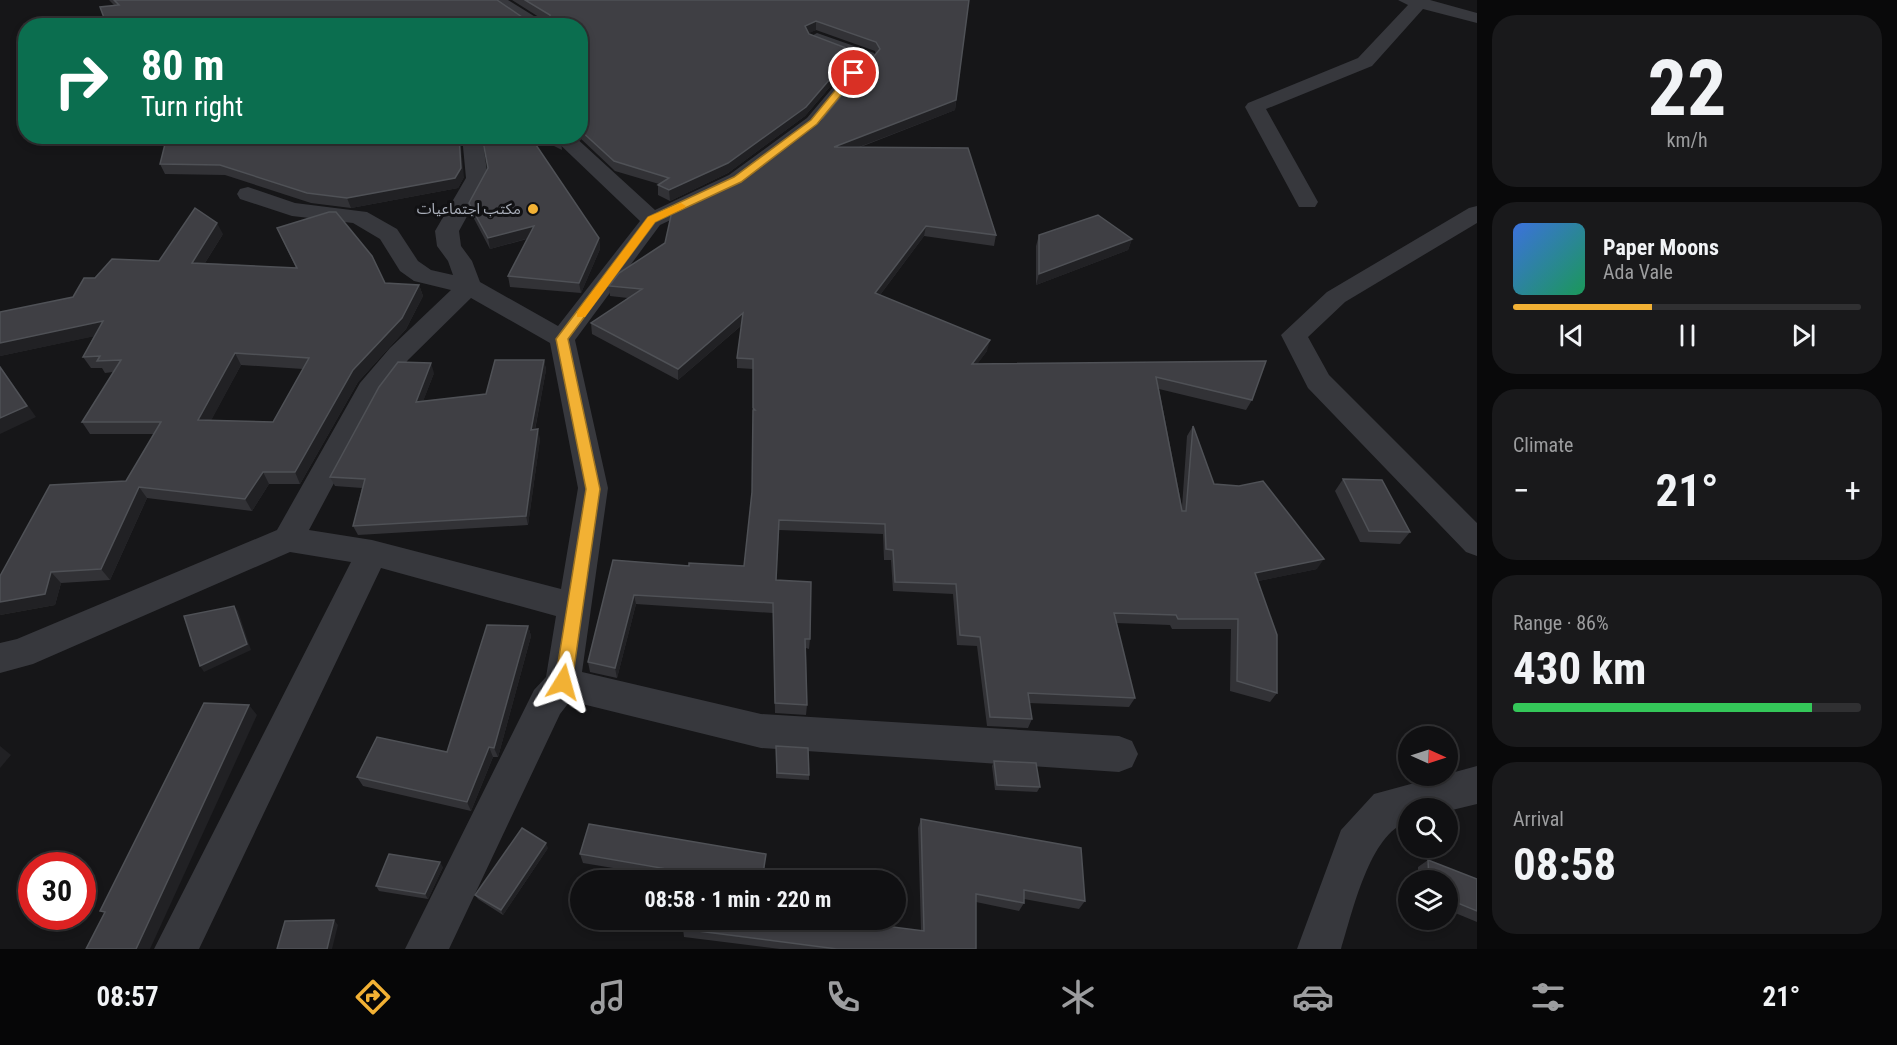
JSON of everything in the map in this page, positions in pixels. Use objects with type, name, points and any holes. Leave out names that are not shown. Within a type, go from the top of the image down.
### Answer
[{"type":"street","points":[[496,0],[528,18]]},
{"type":"street","points":[[1307,202],[1255,107],[1365,62],[1415,1],[1477,18]]},
{"type":"street","points":[[562,339],[652,220],[737,180],[795,137],[814,122],[868,57],[814,37]]},
{"type":"street","points":[[469,286],[460,261],[448,246],[447,231],[477,178],[473,144]]},
{"type":"street","points":[[570,144],[652,220]]},
{"type":"street","points":[[248,194],[292,209],[359,217],[389,234],[409,266],[423,276],[469,286],[562,339],[593,489],[563,682],[547,702],[427,949]]},
{"type":"street","points":[[1477,213],[1336,297],[1294,335],[1318,381],[1477,543]]},
{"type":"street","points":[[288,539],[370,390],[399,354],[469,286]]},
{"type":"street","points":[[0,658],[21,653],[288,539],[372,553],[574,607]]},
{"type":"street","points":[[176,949],[372,553]]},
{"type":"street","points":[[563,682],[760,731],[1119,754]]},
{"type":"street","points":[[1319,949],[1355,844],[1388,808],[1477,785]]},
{"type":"building","points":[[114,0],[497,0],[524,18],[104,18],[100,7],[119,5]]},
{"type":"building","points":[[525,0],[969,0],[956,100],[834,147],[968,148],[996,235],[926,226],[875,293],[990,340],[972,364],[1266,361],[1252,400],[1156,377],[1182,511],[1186,511],[1193,426],[1214,484],[1239,486],[1263,481],[1324,559],[1255,573],[1277,635],[1277,693],[1237,681],[1238,619],[1178,619],[1176,615],[1114,613],[1135,698],[1028,693],[1032,719],[990,717],[980,637],[960,635],[956,584],[895,582],[893,550],[886,549],[885,524],[779,520],[776,580],[811,582],[810,639],[805,639],[807,705],[775,703],[773,603],[634,595],[615,668],[588,662],[613,560],[689,566],[689,563],[744,566],[752,492],[753,410],[755,410],[753,408],[753,359],[737,358],[743,313],[678,369],[591,323],[642,289],[609,286],[619,273],[665,243],[672,211],[746,177],[823,118],[880,49],[876,42],[816,21],[805,26],[809,34],[854,51],[806,107],[728,163],[669,190],[658,185],[669,178],[614,161],[588,137],[588,18],[550,18],[550,15]]},
{"type":"building","points":[[165,144],[460,144],[461,168],[455,178],[347,198],[307,193],[220,165],[160,164]]},
{"type":"building","points":[[484,144],[535,144],[599,238],[579,283],[508,276],[534,226],[488,238],[469,203],[488,168]]},
{"type":"building","points":[[195,208],[217,223],[192,263],[297,268],[277,228],[329,212],[336,212],[372,256],[385,283],[419,285],[402,318],[353,370],[295,472],[263,472],[245,499],[139,487],[101,569],[51,572],[45,594],[0,602],[0,576],[50,485],[126,481],[161,422],[82,422],[121,360],[97,361],[100,356],[83,357],[103,321],[0,343],[0,312],[73,297],[84,278],[95,278],[112,259],[159,261]],"holes":[[[235,353],[309,358],[273,422],[198,420]]]},
{"type":"building","points":[[1098,215],[1132,239],[1039,274],[1039,235]]},
{"type":"building","points":[[495,360],[544,360],[531,430],[538,429],[526,516],[353,526],[365,479],[330,477],[379,387],[398,362],[431,363],[416,402],[486,394]]},
{"type":"building","points":[[0,367],[27,406],[0,418]]},
{"type":"building","points":[[1343,479],[1382,480],[1410,532],[1369,531]]},
{"type":"building","points":[[234,606],[247,644],[200,666],[184,616]]},
{"type":"building","points":[[487,625],[528,626],[494,748],[489,747],[467,802],[357,777],[377,737],[447,752]]},
{"type":"building","points":[[204,703],[249,705],[136,949],[86,949],[105,912],[100,911]]},
{"type":"building","points":[[776,746],[808,748],[809,775],[777,773]]},
{"type":"building","points":[[994,761],[1036,763],[1040,787],[997,785]]},
{"type":"building","points":[[921,819],[1081,848],[1085,901],[1024,890],[1024,903],[976,894],[976,949],[837,949],[691,930],[906,929],[924,931]]},
{"type":"building","points":[[589,824],[766,854],[764,870],[673,870],[580,854]]},
{"type":"building","points":[[522,828],[546,843],[501,910],[475,895]]},
{"type":"building","points":[[389,854],[440,862],[425,894],[376,886]]},
{"type":"building","points":[[1428,860],[1454,870],[1428,870]]},
{"type":"building","points":[[1458,872],[1477,879],[1477,911],[1458,903]]},
{"type":"building","points":[[334,920],[327,949],[277,949],[285,921]]},
{"type":"slow traffic","points":[[581,314],[652,220],[681,206]]},
{"type":"place","name":"مکتب اجتماعیات","points":[[533,209]]},
{"type":"route","points":[[563,682],[593,489],[562,339],[652,220],[737,180],[814,122],[854,73]]}]
